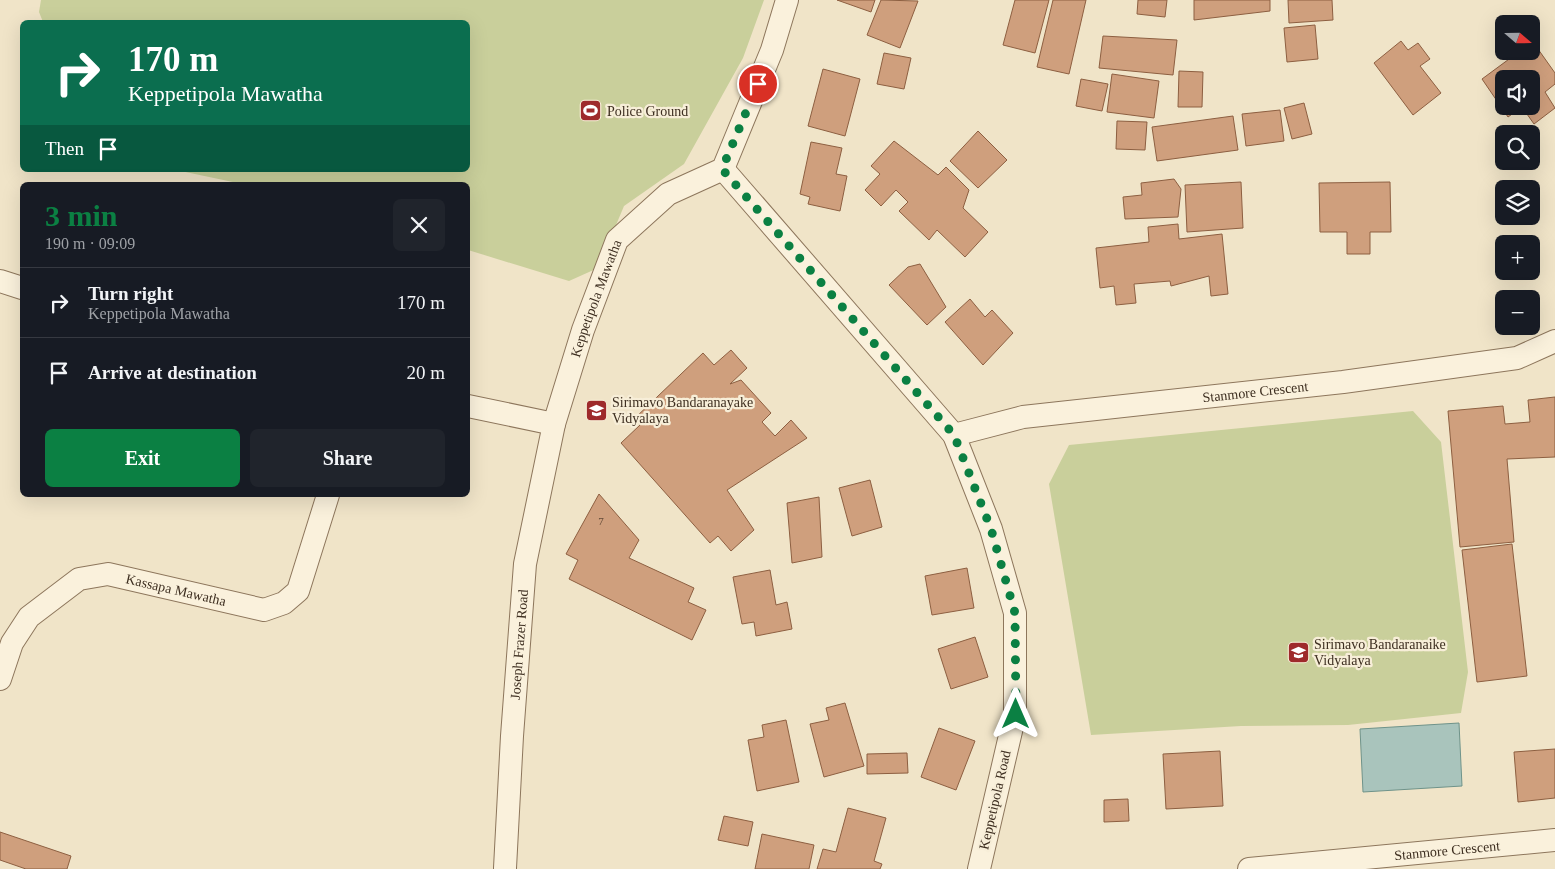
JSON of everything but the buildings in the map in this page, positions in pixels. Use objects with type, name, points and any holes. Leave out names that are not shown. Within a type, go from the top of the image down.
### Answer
[{"type":"street","points":[[722,169],[772,50],[787,0]]},
{"type":"street","name":"Keppetipola Mawatha","points":[[554,424],[583,330],[618,240],[668,194],[722,169]]},
{"type":"street","name":"Keppetipola Road","points":[[722,169],[954,435],[991,529],[1015,613],[1016,714],[979,869]]},
{"type":"street","points":[[0,281],[20,287]]},
{"type":"street","name":"Stanmore Crescent","points":[[954,435],[1023,418],[1343,382],[1517,358],[1555,341]]},
{"type":"street","points":[[470,406],[554,424]]},
{"type":"street","name":"Joseph Frazer Road","points":[[505,868],[512,736],[525,564],[554,424]]},
{"type":"street","name":"Kassapa Mawatha","points":[[0,679],[6,641],[29,617],[79,579],[108,574],[264,610],[284,603],[298,590],[327,497]]},
{"type":"street","name":"Stanmore Crescent","points":[[1249,869],[1555,840]]},
{"type":"green space","name":"Police Ground","points":[[41,0],[764,0],[743,58],[684,164],[624,206],[598,268],[569,281],[470,251],[470,182],[233,182],[185,172],[470,172],[470,20],[42,20],[39,12]]},
{"type":"green space","points":[[1413,411],[1441,442],[1468,672],[1461,713],[1348,725],[1241,726],[1091,735],[1049,484],[1069,445]]},
{"type":"water","points":[[1459,723],[1462,786],[1363,792],[1360,729]]},
{"type":"place","name":"Police Ground","points":[[591,111]]},
{"type":"place","name":"Sirimavo Bandaranayake Vidyalaya","points":[[596,410]]},
{"type":"place","name":"Sirimavo Bandaranaike Vidyalaya","points":[[1298,652]]},
{"type":"route","points":[[758,84],[722,169],[954,435],[991,529],[1015,613],[1016,714]]}]
